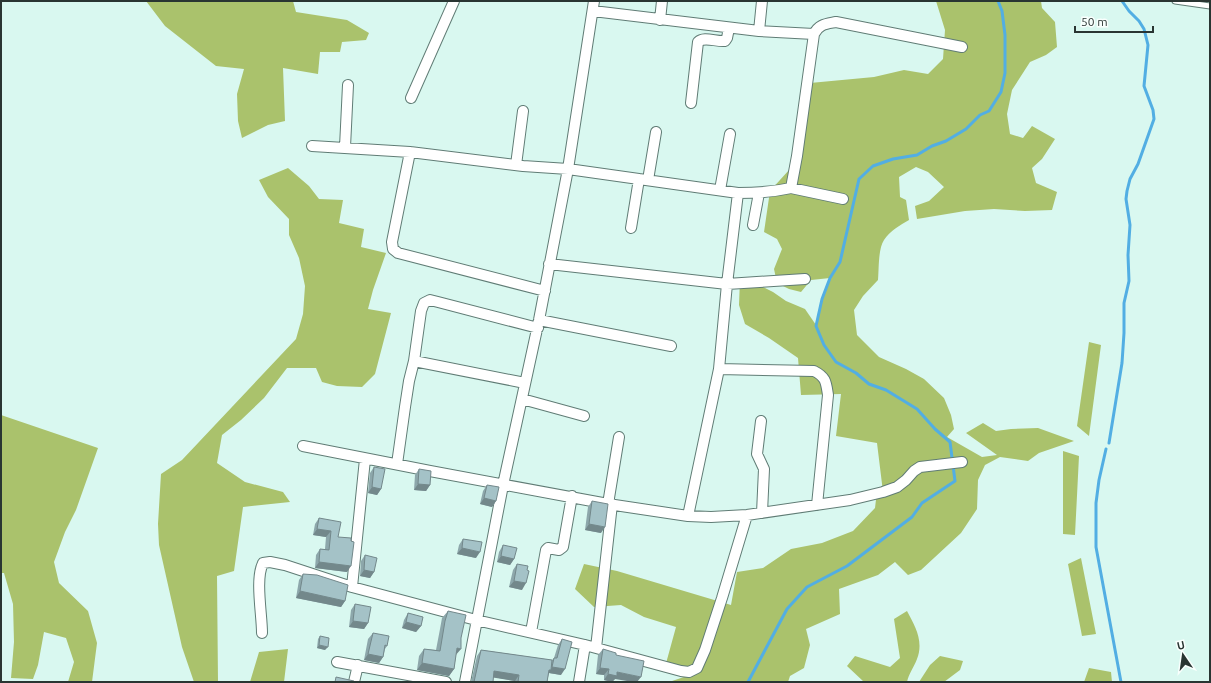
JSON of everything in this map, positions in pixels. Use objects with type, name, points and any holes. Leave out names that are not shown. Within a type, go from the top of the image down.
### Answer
[{"type":"street","points":[[410,98],[454,1]]},
{"type":"street","points":[[660,20],[662,1]]},
{"type":"street","points":[[759,31],[762,1]]},
{"type":"street","points":[[465,682],[503,485],[538,324],[568,169],[593,4],[660,20],[759,31],[814,34]]},
{"type":"street","points":[[791,188],[797,156],[814,34],[817,28],[836,22],[962,47]]},
{"type":"street","points":[[691,103],[698,42],[704,39],[725,41],[727,38],[728,28]]},
{"type":"street","points":[[345,147],[348,85]]},
{"type":"street","points":[[516,165],[523,111]]},
{"type":"street","points":[[631,228],[656,132]]},
{"type":"street","points":[[720,190],[730,134]]},
{"type":"street","points":[[312,146],[410,152],[516,165],[568,169],[738,193],[776,192],[791,188],[842,199]]},
{"type":"street","points":[[410,152],[392,242],[393,249],[398,253],[544,291]]},
{"type":"street","points":[[688,516],[719,369],[738,193]]},
{"type":"street","points":[[754,225],[759,193]]},
{"type":"street","points":[[550,264],[727,284],[805,279]]},
{"type":"street","points":[[397,464],[421,311],[424,303],[430,300],[538,324],[671,346]]},
{"type":"street","points":[[414,361],[525,383]]},
{"type":"street","points":[[719,369],[814,372],[822,375],[826,383],[828,395],[817,505]]},
{"type":"street","points":[[522,399],[584,416]]},
{"type":"street","points":[[761,421],[757,454],[764,469],[762,513]]},
{"type":"street","points":[[596,648],[610,504],[619,437]]},
{"type":"street","points":[[303,446],[365,459],[610,504],[688,516],[712,517],[747,515],[850,500],[884,492],[897,487],[920,467],[962,462]]},
{"type":"street","points":[[352,587],[365,459]]},
{"type":"street","points":[[531,632],[546,550],[548,548],[559,550],[563,547],[572,496]]},
{"type":"street","points":[[262,633],[259,592],[260,569],[264,563],[270,562],[285,565],[352,587],[476,620],[585,645],[689,672],[697,668],[705,650],[747,515]]},
{"type":"street","points":[[579,682],[585,645]]},
{"type":"street","points":[[337,662],[446,682]]},
{"type":"street","points":[[354,682],[358,665]]},
{"type":"lane","points":[[1175,1],[1210,6]]},
{"type":"green space","points":[[146,1],[293,1],[296,12],[347,20],[369,33],[366,40],[342,42],[340,52],[320,52],[318,74],[283,68],[285,121],[268,125],[242,138],[238,121],[237,94],[244,69],[216,66],[165,26]]},
{"type":"green space","points":[[936,1],[1041,1],[1042,8],[1055,22],[1057,47],[1046,55],[1030,62],[1012,90],[1007,114],[1010,134],[1023,138],[1032,126],[1055,139],[1042,159],[1032,168],[1036,183],[1057,192],[1052,210],[1025,211],[994,209],[965,211],[917,219],[915,206],[929,201],[944,187],[928,172],[916,167],[899,177],[900,197],[906,200],[909,220],[892,231],[882,244],[878,280],[863,296],[854,310],[857,335],[879,357],[924,379],[944,398],[951,415],[954,429],[947,437],[982,457],[997,455],[966,433],[983,423],[996,431],[1038,428],[1074,441],[1039,453],[1028,461],[1000,457],[985,465],[978,480],[977,509],[961,533],[921,570],[908,575],[895,562],[878,575],[839,589],[840,614],[806,629],[810,645],[804,668],[790,676],[788,682],[669,682],[699,672],[665,667],[676,627],[644,617],[621,605],[594,607],[575,589],[584,564],[617,571],[731,605],[737,572],[763,568],[791,549],[822,543],[853,531],[875,508],[877,491],[883,492],[877,443],[836,436],[841,394],[801,395],[798,358],[745,324],[739,305],[740,279],[759,285],[786,301],[805,309],[816,325],[822,299],[830,278],[811,280],[801,292],[789,289],[777,283],[774,269],[782,249],[777,239],[764,232],[770,191],[789,170],[800,141],[810,83],[874,77],[904,70],[928,74],[943,59],[945,30]]},
{"type":"green space","points":[[288,168],[309,186],[319,199],[343,200],[339,223],[364,229],[361,247],[386,253],[368,309],[391,313],[375,374],[362,387],[337,386],[322,382],[316,368],[287,368],[264,398],[241,420],[222,435],[217,463],[245,482],[283,492],[290,502],[243,507],[234,571],[217,576],[218,682],[194,682],[182,647],[159,545],[158,524],[161,474],[182,460],[296,339],[303,314],[305,286],[299,258],[289,235],[289,219],[268,197],[259,180]]},
{"type":"green space","points":[[1089,342],[1101,345],[1089,436],[1077,426]]},
{"type":"green space","points":[[1,415],[98,448],[76,510],[65,532],[54,562],[59,583],[88,611],[97,643],[92,682],[68,682],[74,662],[66,638],[44,632],[38,665],[33,679],[11,678],[14,642],[13,604],[4,573],[1,573]]},
{"type":"green space","points":[[1063,451],[1079,456],[1075,535],[1063,534]]},
{"type":"green space","points":[[1081,558],[1096,634],[1082,636],[1068,564]]},
{"type":"green space","points":[[907,611],[918,634],[920,646],[917,659],[907,682],[864,682],[847,666],[855,656],[890,667],[900,658],[894,619]]},
{"type":"green space","points":[[288,649],[284,682],[250,682],[259,652]]},
{"type":"green space","points":[[940,656],[963,661],[960,670],[944,682],[919,682],[930,665]]},
{"type":"green space","points":[[1089,668],[1111,672],[1112,682],[1084,682]]},
{"type":"building","points":[[374,467],[385,469],[381,489],[372,487]]},
{"type":"building","points":[[419,469],[431,471],[430,485],[418,484]]},
{"type":"building","points":[[487,485],[499,487],[496,501],[484,498]]},
{"type":"building","points":[[592,501],[608,504],[605,527],[589,524]]},
{"type":"building","points":[[319,518],[341,522],[338,537],[351,538],[351,541],[354,542],[351,566],[319,562],[320,549],[329,550],[331,531],[317,529]]},
{"type":"building","points":[[463,539],[482,542],[480,552],[462,548]]},
{"type":"building","points":[[503,545],[517,548],[514,559],[501,556]]},
{"type":"building","points":[[365,555],[377,558],[374,572],[364,570]]},
{"type":"building","points":[[517,564],[528,566],[527,570],[529,571],[526,583],[514,581]]},
{"type":"building","points":[[303,574],[317,575],[348,585],[345,601],[300,591]]},
{"type":"building","points":[[355,604],[371,607],[368,623],[353,621]]},
{"type":"building","points":[[448,611],[466,615],[461,638],[461,649],[457,648],[454,669],[422,663],[424,649],[440,651]]},
{"type":"building","points":[[408,613],[423,617],[421,626],[406,622]]},
{"type":"building","points":[[373,633],[389,636],[387,646],[385,645],[383,657],[368,654]]},
{"type":"building","points":[[320,636],[329,638],[328,647],[319,645]]},
{"type":"building","points":[[562,639],[572,642],[565,669],[552,667],[554,658],[557,658]]},
{"type":"building","points":[[603,649],[616,653],[616,655],[644,661],[641,677],[617,672],[617,676],[608,674],[609,669],[600,668]]},
{"type":"building","points":[[481,650],[552,660],[551,670],[549,670],[547,682],[518,682],[519,675],[494,671],[493,682],[474,682]]},
{"type":"building","points":[[336,677],[354,681],[354,682],[335,682]]},
{"type":"waterway","points":[[748,682],[787,609],[807,587],[847,566],[912,517],[922,503],[955,481],[950,442],[935,429],[917,409],[886,390],[869,384],[856,373],[836,362],[824,345],[816,326],[822,299],[830,278],[840,262],[859,179],[873,166],[893,159],[917,155],[932,146],[946,141],[966,129],[980,115],[989,111],[1001,92],[1005,73],[1005,35],[1002,11],[998,1]]},
{"type":"waterway","points":[[1109,443],[1122,363],[1124,303],[1129,281],[1128,255],[1130,225],[1126,199],[1127,191],[1130,179],[1138,164],[1154,119],[1153,110],[1144,86],[1148,45],[1144,29],[1122,1]]},
{"type":"waterway","points":[[1106,449],[1099,480],[1096,503],[1096,547],[1121,682]]}]
